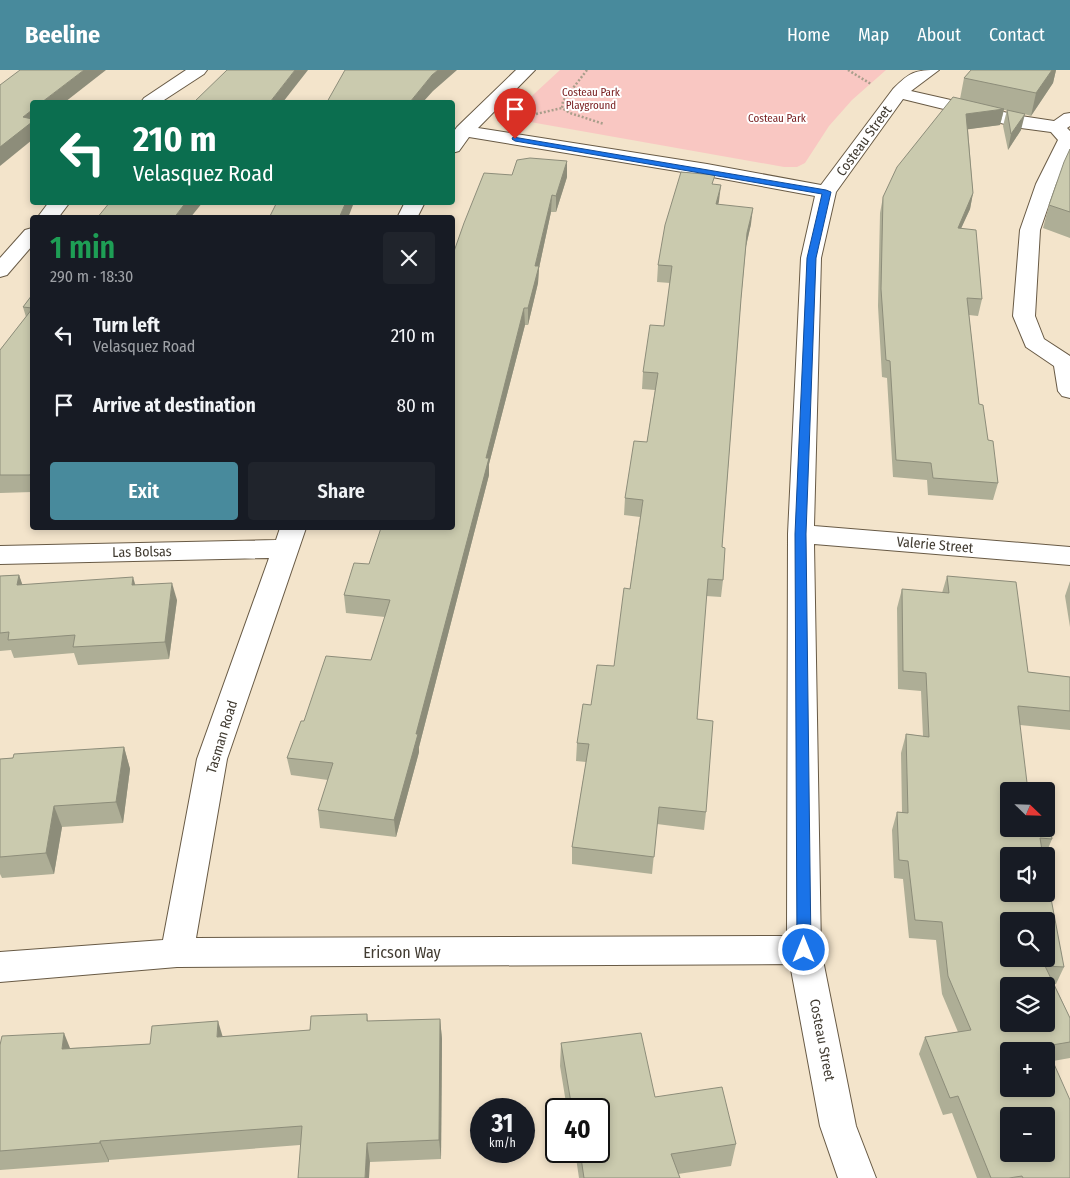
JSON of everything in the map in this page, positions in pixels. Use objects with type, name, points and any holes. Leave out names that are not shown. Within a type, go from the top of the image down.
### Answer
[{"type":"street","points":[[153,100],[198,70]]},
{"type":"street","points":[[455,143],[464,131],[526,70]]},
{"type":"street","name":"Costeau Street","points":[[857,1178],[838,1126],[804,950],[801,534],[812,258],[826,192],[899,93],[910,82],[930,70]]},
{"type":"street","points":[[899,93],[1021,122],[1063,122],[1068,140],[1046,184],[1030,230],[1024,316],[1034,342],[1065,363],[1070,391]]},
{"type":"street","points":[[464,131],[707,170],[826,192]]},
{"type":"street","points":[[49,215],[58,205]]},
{"type":"street","points":[[0,271],[30,236]]},
{"type":"street","name":"Valerie Street","points":[[801,534],[1070,556]]},
{"type":"street","name":"Las Bolsas","points":[[0,555],[289,538]]},
{"type":"street","name":"Tasman Road","points":[[177,953],[212,759],[289,538]]},
{"type":"street","name":"Ericson Way","points":[[0,968],[177,953],[804,950]]},
{"type":"path","points":[[848,70],[866,82]]},
{"type":"green space","name":"Costeau Park","points":[[560,70],[886,70],[852,100],[829,126],[805,163],[797,167],[784,167],[519,120],[515,114],[521,106]]},
{"type":"building","points":[[20,70],[84,70],[45,100],[30,100],[30,112],[23,117],[30,119],[30,124],[0,147],[0,85]]},
{"type":"building","points":[[227,70],[295,70],[272,100],[196,100]]},
{"type":"building","points":[[345,70],[438,70],[412,100],[328,100]]},
{"type":"building","points":[[971,70],[1052,70],[1036,93],[964,78]]},
{"type":"building","points":[[953,97],[1004,109],[966,114],[973,193],[958,228],[976,230],[982,299],[967,298],[979,404],[983,405],[988,440],[993,441],[998,483],[933,478],[931,463],[896,460],[890,361],[886,360],[881,289],[883,197],[897,167]]},
{"type":"building","points":[[1007,110],[1025,114],[1011,134]]},
{"type":"building","points":[[1070,149],[1070,212],[1049,205]]},
{"type":"building","points":[[530,158],[567,161],[556,196],[552,195],[535,266],[539,266],[528,308],[524,308],[486,458],[489,458],[394,820],[318,810],[333,763],[287,758],[301,721],[304,721],[326,656],[371,660],[390,600],[344,595],[354,563],[369,564],[380,530],[455,530],[455,248],[484,173],[512,175],[517,160]]},
{"type":"building","points":[[681,172],[715,175],[712,184],[721,185],[716,204],[753,208],[747,233],[741,299],[722,547],[725,548],[723,580],[708,579],[697,719],[713,721],[706,812],[659,807],[654,857],[572,847],[589,744],[577,743],[583,704],[591,705],[597,665],[614,666],[624,588],[630,589],[643,500],[625,498],[634,441],[647,442],[658,373],[643,372],[650,325],[664,326],[672,266],[658,265],[665,225]]},
{"type":"building","points":[[108,205],[184,205],[176,215],[99,215]]},
{"type":"building","points":[[276,205],[345,205],[340,215],[270,215]]},
{"type":"building","points":[[30,298],[30,308],[23,307]]},
{"type":"building","points":[[30,312],[30,475],[0,475],[0,350]]},
{"type":"building","points":[[19,575],[17,585],[133,577],[132,585],[172,583],[165,642],[73,647],[75,635],[8,640],[9,632],[0,633],[0,576]]},
{"type":"building","points":[[947,576],[1016,582],[1028,672],[1070,677],[1070,711],[1018,706],[1027,782],[1000,782],[1000,838],[1040,838],[1042,847],[1000,847],[1000,902],[1052,902],[1054,912],[1000,912],[1000,967],[1045,967],[1050,977],[1000,977],[1000,1032],[1055,1032],[1055,987],[1070,1018],[1070,1042],[1055,1044],[1055,1042],[1000,1042],[1000,1097],[1055,1097],[1055,1066],[1070,1100],[1070,1178],[1023,1178],[1022,1176],[991,1178],[958,1096],[950,1098],[925,1037],[971,1030],[948,976],[942,922],[915,920],[908,861],[899,860],[897,812],[908,813],[906,734],[929,737],[926,673],[903,671],[902,589],[949,593]]},
{"type":"building","points":[[124,747],[116,802],[54,806],[46,853],[0,857],[0,759],[13,758],[14,754]]},
{"type":"building","points":[[1055,920],[1064,967],[1055,967]]},
{"type":"building","points":[[367,1014],[367,1021],[440,1019],[439,1140],[367,1143],[365,1178],[298,1178],[302,1126],[100,1141],[100,1143],[0,1151],[0,1045],[2,1036],[64,1033],[62,1049],[150,1044],[152,1026],[218,1021],[217,1037],[310,1030],[311,1016]]},
{"type":"building","points":[[641,1033],[655,1097],[722,1087],[736,1144],[671,1154],[680,1178],[584,1178],[582,1163],[610,1163],[610,1098],[570,1098],[561,1043]]},
{"type":"route","points":[[515,139],[707,170],[826,192],[812,258],[801,534],[804,950]]},
{"type":"park label","name":"Costeau Park Playground","points":[[591,98]]}]
